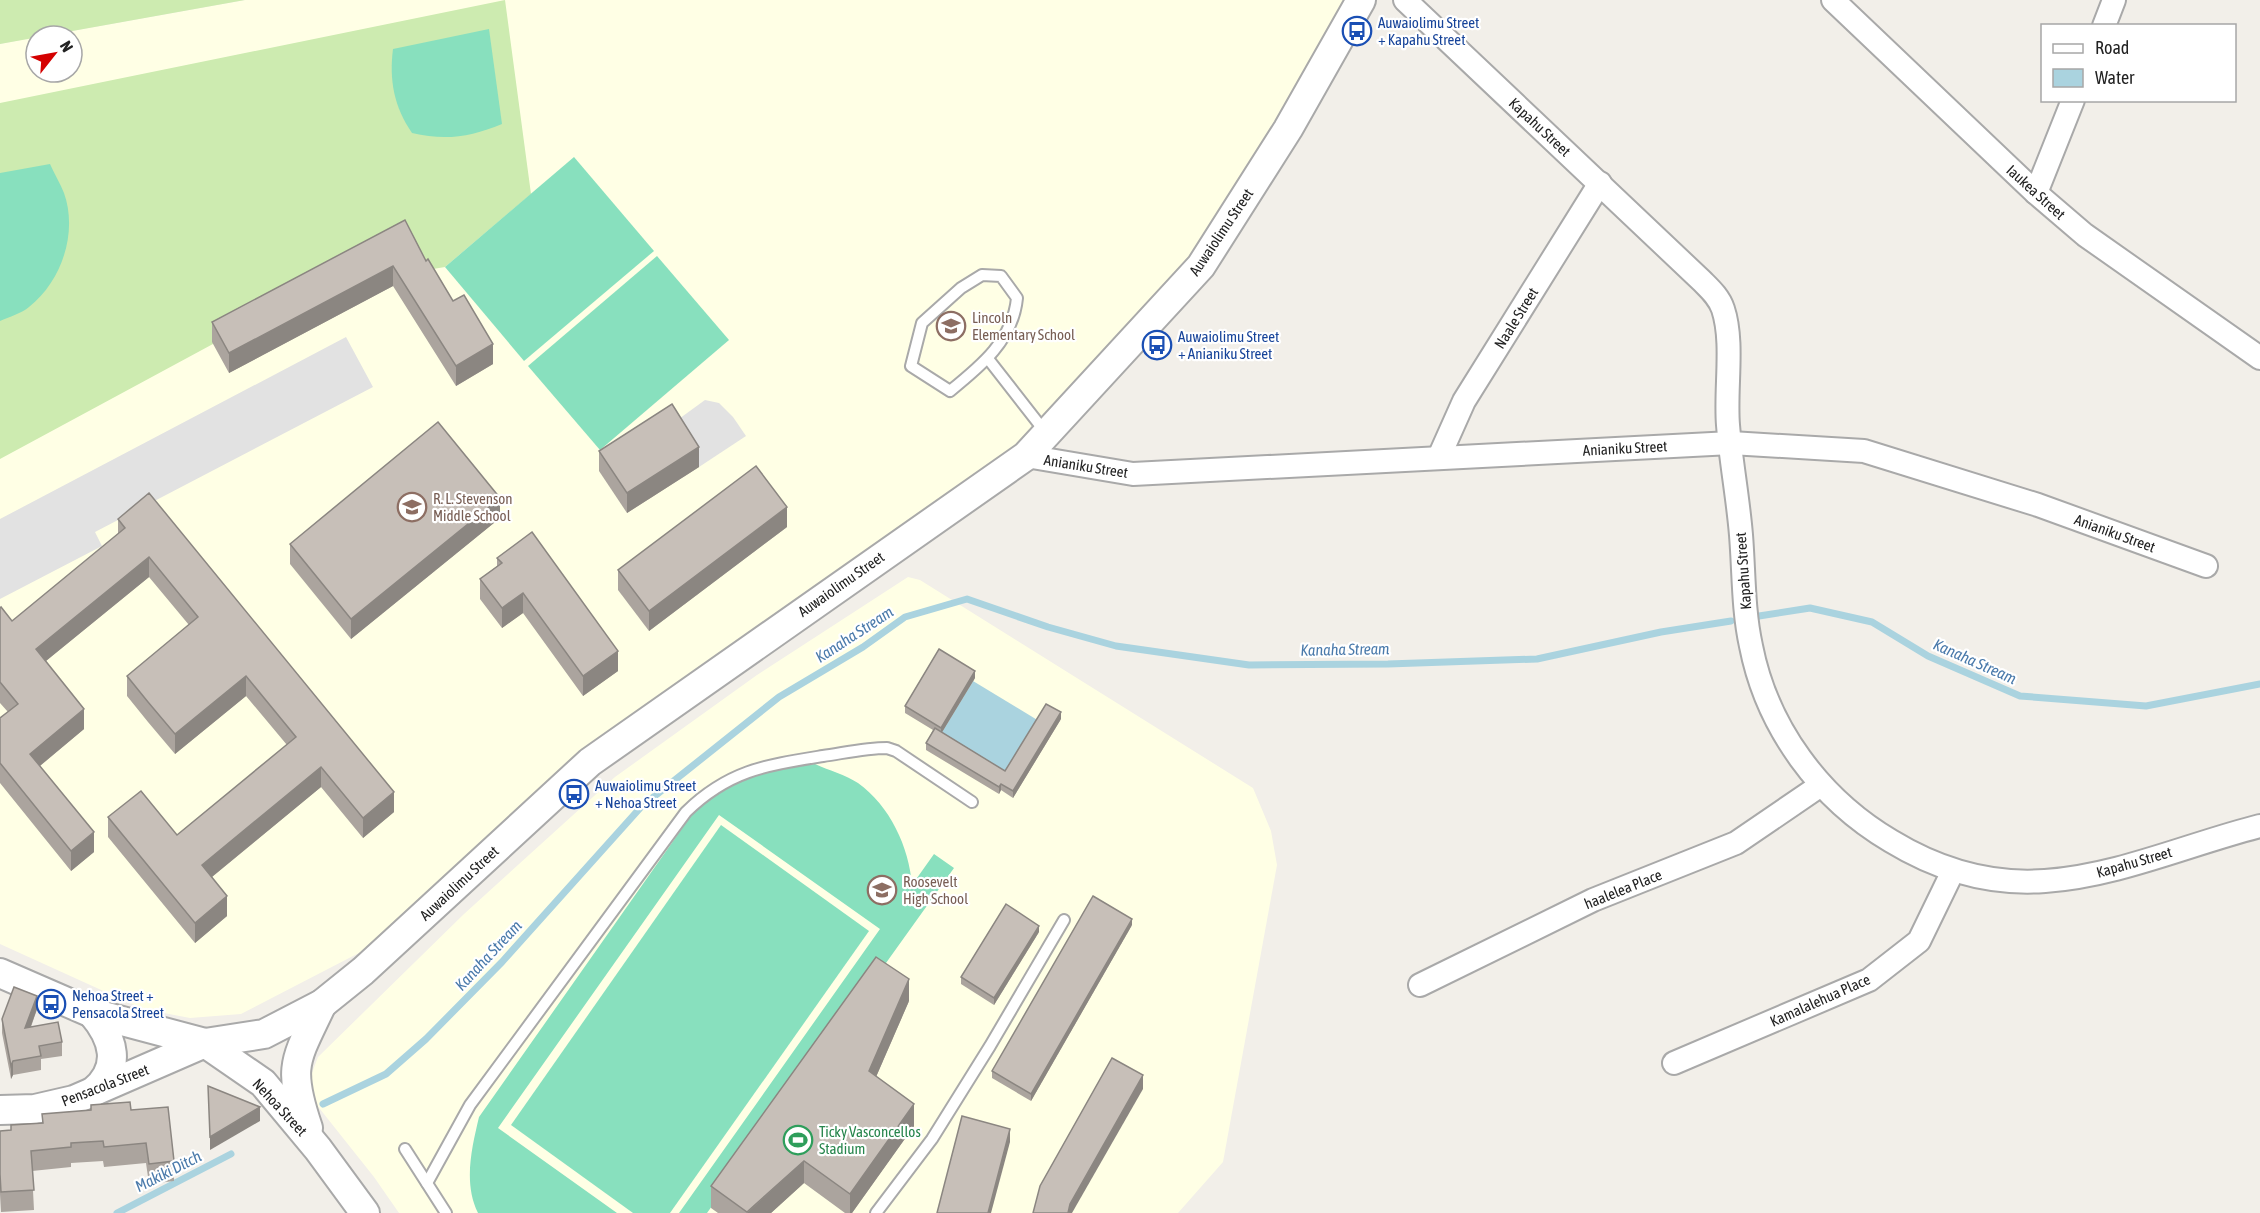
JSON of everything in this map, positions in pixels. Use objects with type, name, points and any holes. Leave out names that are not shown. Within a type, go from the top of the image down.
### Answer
[{"type":"street","name":"Auwaiolimu Street","points":[[205,1043],[264,1034],[322,1004],[363,972],[590,762],[1026,456],[1201,266],[1288,129],[1361,0]]},
{"type":"street","name":"Kapahu Street","points":[[1405,0],[1702,280],[1721,305],[1727,334],[1731,443],[1751,648],[1767,700],[1782,730],[1821,785],[1849,813],[1877,833],[1953,871],[2017,881],[2068,879],[2260,826]]},
{"type":"street","points":[[2105,24],[2114,0]]},
{"type":"street","name":"Iaukea Street","points":[[1837,2],[2036,193],[2085,235],[2260,358]]},
{"type":"street","points":[[2036,193],[2072,102]]},
{"type":"street","name":"Naale Street","points":[[1439,457],[1464,401],[1600,183]]},
{"type":"street","name":"Anianiku Street","points":[[1026,456],[1133,474],[1731,443],[1864,451],[2038,505],[2206,566]]},
{"type":"street","name":"haalelea Place","points":[[1420,985],[1593,900],[1736,843],[1821,785]]},
{"type":"street","name":"Kamalalehua Place","points":[[1674,1063],[1869,980],[1919,941],[1953,871]]},
{"type":"street","name":"Nehoa Street","points":[[0,973],[92,1012],[205,1043],[263,1083],[318,1149],[365,1213]]},
{"type":"street","points":[[318,1149],[299,1101],[294,1081],[298,1054],[322,1004]]},
{"type":"street","points":[[92,1012],[107,1034],[112,1059],[107,1080],[94,1091]]},
{"type":"street","name":"Pensacola Street","points":[[0,1110],[35,1109],[74,1100],[205,1043]]},
{"type":"lane","points":[[982,274],[1000,276],[1017,298],[1015,317],[989,360],[950,391],[911,366],[922,323],[961,288],[982,274]]},
{"type":"lane","points":[[989,360],[1046,434]]},
{"type":"lane","points":[[427,1183],[470,1105],[686,812],[715,786],[739,773],[761,766],[887,748],[896,751],[972,802]]},
{"type":"lane","points":[[876,1213],[932,1139],[990,1047],[1064,920]]},
{"type":"lane","points":[[405,1149],[446,1213]]},
{"type":"shaded area","name":"R. L. Stevenson Middle School","points":[[245,0],[1361,0],[1201,266],[1026,456],[867,565],[382,941],[241,1014],[190,1018],[143,1009],[0,944],[0,44],[24,39],[24,84],[84,84],[84,29]]},
{"type":"shaded area","points":[[346,337],[373,387],[95,532],[102,546],[0,599],[0,519]]},
{"type":"shaded area","points":[[705,400],[719,403],[733,417],[746,436],[699,467],[672,424]]},
{"type":"shaded area","name":"Roosevelt High School","points":[[908,577],[920,580],[1253,788],[1271,831],[1277,865],[1223,1162],[1178,1213],[399,1213],[374,1177],[312,1099],[310,1078],[318,1057],[464,914],[615,777],[757,675]]},
{"type":"green space","points":[[0,0],[245,0],[84,29],[84,24],[24,24],[24,40],[0,44]]},
{"type":"green space","points":[[505,0],[531,194],[445,267],[421,271],[404,241],[0,459],[0,103]]},
{"type":"green space","points":[[489,29],[502,124],[469,135],[436,137],[412,133],[401,113],[394,93],[393,49]]},
{"type":"green space","points":[[574,157],[654,251],[524,361],[445,267]]},
{"type":"green space","points":[[50,164],[64,193],[68,208],[68,239],[64,255],[58,270],[41,296],[26,309],[0,321],[0,173]]},
{"type":"green space","points":[[657,256],[729,340],[600,450],[528,366]]},
{"type":"green space","points":[[815,764],[858,783],[880,803],[902,842],[912,885],[934,854],[954,868],[707,1213],[679,1213],[880,929],[719,815],[498,1128],[617,1213],[478,1213],[471,1190],[470,1165],[479,1117],[695,810],[732,784],[773,768]]},
{"type":"green space","points":[[721,825],[869,931],[670,1213],[633,1213],[511,1125]]},
{"type":"water","points":[[973,681],[1039,721],[1005,778],[939,737]]},
{"type":"building","points":[[405,220],[426,261],[428,259],[453,301],[464,295],[493,344],[456,366],[393,266],[229,353],[212,322]]},
{"type":"building","points":[[672,404],[699,447],[627,493],[599,451]]},
{"type":"building","points":[[438,422],[500,498],[351,619],[290,544]]},
{"type":"building","points":[[756,466],[787,507],[649,611],[618,570]]},
{"type":"building","points":[[149,493],[394,792],[363,818],[321,767],[202,865],[227,896],[195,923],[108,817],[141,791],[177,835],[296,737],[246,676],[175,734],[148,702],[127,676],[198,617],[149,557],[36,649],[84,709],[30,754],[94,832],[71,851],[0,763],[0,718],[18,704],[0,682],[0,608],[12,621],[125,528],[118,519]]},
{"type":"building","points":[[532,532],[618,651],[583,676],[523,593],[502,608],[480,579],[502,563],[497,558]]},
{"type":"building","points":[[939,649],[975,671],[941,728],[905,706]]},
{"type":"building","points":[[1046,704],[1061,712],[1013,791],[1001,784],[999,787],[926,743],[935,728],[1005,771]]},
{"type":"building","points":[[1093,896],[1132,919],[1031,1094],[992,1071]]},
{"type":"building","points":[[1006,904],[1039,926],[994,998],[961,977]]},
{"type":"building","points":[[876,957],[909,979],[869,1071],[914,1104],[850,1194],[804,1161],[747,1212],[711,1186]]},
{"type":"building","points":[[14,987],[37,996],[25,1028],[58,1022],[62,1042],[39,1046],[41,1056],[13,1061],[11,1066],[2,1019]]},
{"type":"building","points":[[1112,1058],[1143,1075],[1070,1204],[1068,1213],[1033,1213],[1040,1186]]},
{"type":"building","points":[[208,1086],[260,1107],[210,1137]]},
{"type":"building","points":[[130,1102],[131,1110],[168,1107],[174,1161],[149,1164],[146,1143],[104,1147],[103,1141],[71,1143],[71,1147],[31,1151],[34,1190],[1,1192],[0,1131],[11,1130],[11,1125],[43,1123],[42,1114],[91,1110],[91,1105]]},
{"type":"building","points":[[962,1116],[1010,1129],[988,1213],[937,1213]]},
{"type":"waterway","name":"Kanaha Stream","points":[[323,1104],[386,1074],[426,1039],[502,962],[641,807],[779,697],[863,647],[905,617],[967,599],[1048,627],[1116,646],[1249,665],[1388,664],[1537,659],[1661,632],[1731,621]]},
{"type":"waterway","name":"Kanaha Stream","points":[[1759,616],[1810,608],[1872,622],[1928,656],[2020,696],[2146,706],[2260,684]]},
{"type":"waterway","name":"Makiki Ditch","points":[[117,1213],[231,1154]]},
{"type":"place","name":"Auwaiolimu Street + Kapahu Street","points":[[1357,31]]},
{"type":"place","name":"Lincoln Elementary School","points":[[951,326]]},
{"type":"place","name":"Auwaiolimu Street + Anianiku Street","points":[[1157,345]]},
{"type":"place","name":"R. L. Stevenson Middle School","points":[[412,507]]},
{"type":"place","name":"Auwaiolimu Street + Nehoa Street","points":[[574,794]]},
{"type":"place","name":"Roosevelt High School","points":[[882,890]]},
{"type":"place","name":"Nehoa Street + Pensacola Street","points":[[51,1004]]},
{"type":"place","name":"Ticky Vasconcellos Stadium","points":[[798,1140]]}]
